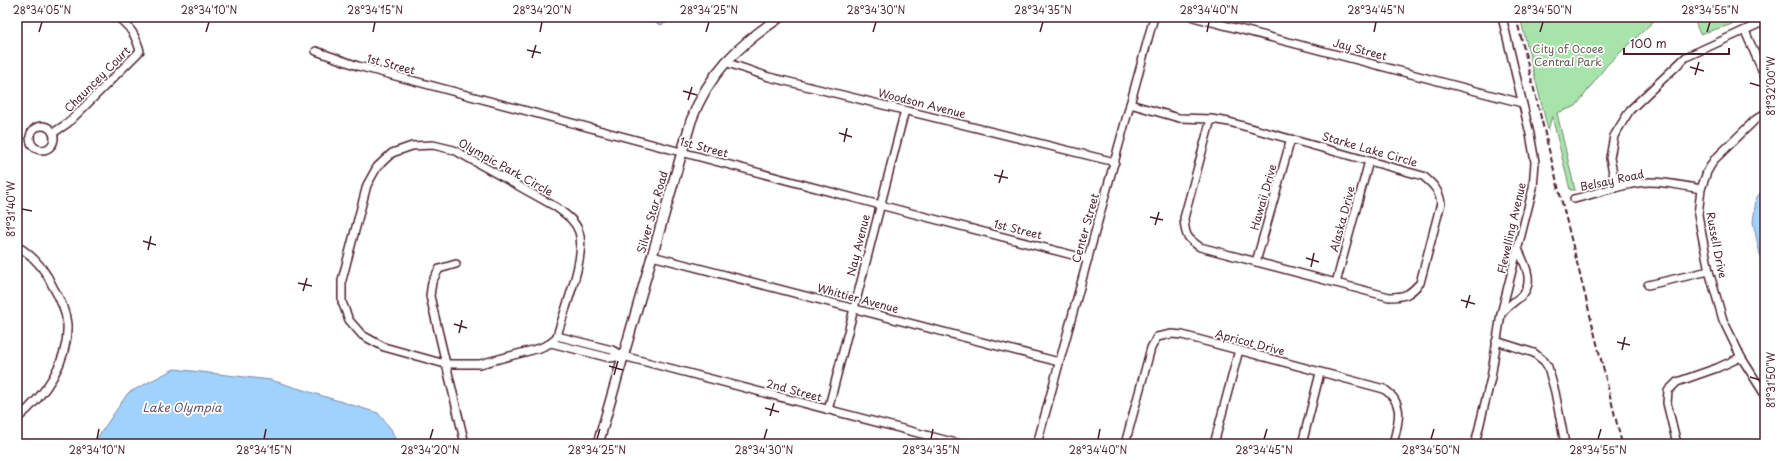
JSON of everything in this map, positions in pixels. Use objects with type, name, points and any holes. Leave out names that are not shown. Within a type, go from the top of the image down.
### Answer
[{"type":"main road","name":"Silver Star Road","points":[[598,444],[682,152],[698,104],[714,76],[725,62],[745,43],[780,17]]},
{"type":"street","name":"Chauncey Court","points":[[53,133],[68,123],[140,51],[137,38],[126,24],[117,17]]},
{"type":"street","name":"Center Street","points":[[1037,444],[1154,17]]},
{"type":"street","name":"Jay Street","points":[[1192,17],[1522,103]]},
{"type":"street","name":"Flewelling Avenue","points":[[1475,444],[1492,378],[1496,341],[1502,314],[1533,188],[1535,162],[1530,134],[1502,17]]},
{"type":"street","points":[[1616,188],[1610,158],[1614,136],[1630,110],[1686,57],[1765,21]]},
{"type":"street","points":[[1745,31],[1765,78]]},
{"type":"street","name":"1st Street","points":[[316,52],[358,66],[1088,259]]},
{"type":"street","name":"Woodson Avenue","points":[[725,62],[769,77],[1115,162]]},
{"type":"street","name":"Starke Lake Circle","points":[[1130,104],[1179,118],[1212,119],[1229,122],[1424,176],[1433,184],[1439,194],[1440,203],[1420,283],[1412,292],[1403,297],[1389,297],[1200,247],[1191,241],[1185,232],[1184,218],[1212,119]]},
{"type":"street","name":"Nay Avenue","points":[[828,410],[905,110]]},
{"type":"street","name":"Russell Drive","points":[[1765,113],[1755,120],[1714,160],[1707,172],[1701,189],[1698,215],[1709,271],[1723,320],[1741,358],[1765,395]]},
{"type":"street","name":"Hawaii Drive","points":[[1256,262],[1291,139]]},
{"type":"street","name":"Olympic Park Circle","points":[[433,145],[454,150],[556,207],[570,217],[578,231],[581,252],[557,336],[551,343],[540,348],[480,364],[445,364],[384,347],[362,335],[349,320],[342,302],[342,280],[367,185],[377,167],[392,153],[412,146],[433,145]]},
{"type":"street","name":"Alaska Drive","points":[[1336,283],[1369,160]]},
{"type":"street","name":"Belsay Road","points":[[1574,199],[1616,188],[1648,182],[1669,183],[1701,189]]},
{"type":"street","points":[[17,246],[28,252],[45,271],[59,298],[67,323],[65,348],[51,383],[34,404],[17,419]]},
{"type":"street","points":[[1502,314],[1509,305],[1520,297],[1528,286],[1529,276],[1518,249]]},
{"type":"street","name":"Whittier Avenue","points":[[652,256],[1059,362]]},
{"type":"street","points":[[456,264],[439,269],[432,282],[430,296],[465,444]]},
{"type":"street","points":[[1648,285],[1709,271]]},
{"type":"street","name":"Apricot Drive","points":[[1125,444],[1151,348],[1157,337],[1172,334],[1182,335],[1384,389],[1393,395],[1398,407],[1399,419],[1393,444]]},
{"type":"street","points":[[557,336],[612,350],[623,356]]},
{"type":"street","points":[[1496,341],[1534,353],[1544,360],[1548,367],[1555,392],[1565,444]]},
{"type":"street","points":[[551,343],[610,358],[623,356]]},
{"type":"street","points":[[1214,444],[1239,350]]},
{"type":"street","name":"2nd Street","points":[[623,356],[960,444]]},
{"type":"street","points":[[1677,444],[1667,403],[1668,391],[1677,382],[1741,358]]},
{"type":"street","points":[[1302,444],[1320,373]]},
{"type":"green space","name":"City of Ocoee Central Park","points":[[1520,17],[1658,17],[1607,65],[1576,106],[1557,113],[1575,190],[1570,190],[1552,116],[1548,130]]},
{"type":"green space","points":[[1693,17],[1749,17],[1733,24],[1700,34]]},
{"type":"water","points":[[647,17],[678,17],[675,20],[660,25]]},
{"type":"water","points":[[1765,185],[1765,278],[1753,222],[1756,199]]},
{"type":"water","name":"Lake Olympia","points":[[174,369],[271,380],[378,413],[391,429],[397,444],[93,444],[128,393]]},
{"type":"railway","points":[[1516,17],[1622,444]]}]
